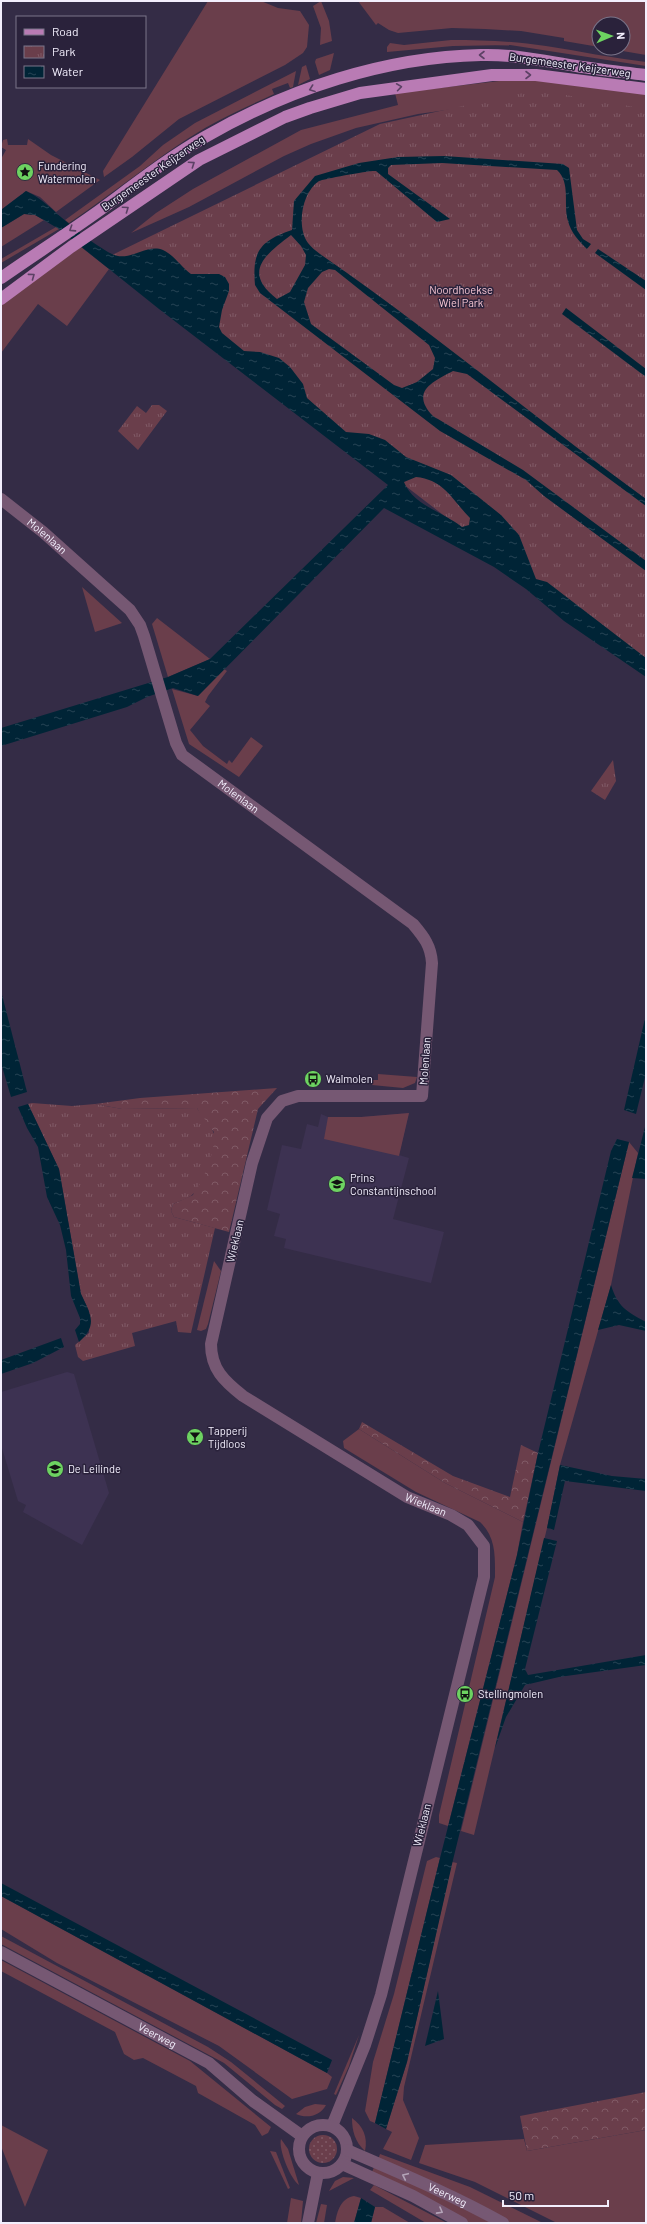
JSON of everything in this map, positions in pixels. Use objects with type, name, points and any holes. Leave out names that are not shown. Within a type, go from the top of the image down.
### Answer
[{"type":"main road","name":"Burgemeester Keijzerweg","points":[[1,278],[87,219],[163,163],[210,134],[246,114],[361,72],[429,58],[482,55],[524,57],[646,75]]},
{"type":"main road","name":"Burgemeester Keijzerweg","points":[[1,299],[94,231],[199,160],[285,117],[360,93],[492,75],[536,75],[646,89]]},
{"type":"street","name":"Molenlaan","points":[[1,499],[43,532],[130,610],[140,625],[176,743],[182,755],[413,924],[426,938],[431,951],[432,963],[422,1096]]},
{"type":"street","name":"Wieklaan","points":[[332,2126],[365,2045],[380,1995],[484,1577],[484,1546],[468,1525],[451,1515],[407,1497],[243,1396],[223,1380],[215,1367],[211,1355],[211,1344],[252,1163],[267,1118],[282,1101],[298,1096],[422,1096]]},
{"type":"street","name":"Veerweg","points":[[1,1952],[209,2063],[253,2101],[302,2136]]},
{"type":"street","points":[[315,2125],[332,2126],[340,2130],[345,2137],[347,2150],[342,2164],[331,2172],[318,2173],[308,2168],[300,2158],[298,2147],[302,2136],[315,2125]]},
{"type":"street","name":"Veerweg","points":[[347,2150],[456,2197],[503,2223]]},
{"type":"street","name":"Veerweg","points":[[342,2164],[413,2196],[462,2223]]},
{"type":"street","points":[[308,2223],[318,2173]]},
{"type":"shaded area","name":"Prins Constantijnschool","points":[[409,1113],[399,1155],[409,1158],[393,1219],[444,1232],[431,1283],[284,1248],[286,1239],[274,1236],[280,1214],[267,1210],[282,1145],[301,1149],[307,1124],[318,1127],[321,1114],[328,1117],[361,1117]]},
{"type":"shaded area","name":"De Leilinde","points":[[67,1372],[74,1374],[109,1493],[82,1545],[23,1512],[26,1505],[18,1501],[1,1445],[1,1392]]},
{"type":"green space","points":[[208,1],[261,1],[278,8],[300,11],[309,25],[307,47],[303,53],[285,65],[179,119],[132,157],[104,177],[103,171]]},
{"type":"green space","points":[[321,1],[329,21],[332,41],[320,45],[321,28],[313,6]]},
{"type":"green space","points":[[358,1],[646,1],[646,55],[631,52],[631,16],[591,16],[591,46],[564,41],[564,38],[521,31],[452,28],[398,33],[389,30],[378,23],[376,25]]},
{"type":"green space","points":[[451,40],[498,41],[534,44],[591,54],[591,56],[604,56],[646,62],[646,66],[510,45],[453,46],[387,52],[387,47],[390,43],[404,45]]},
{"type":"green space","points":[[334,53],[330,70],[319,75],[315,62],[316,59]]},
{"type":"green space","points":[[306,65],[310,79],[298,85],[302,67]]},
{"type":"green space","points":[[296,71],[293,87],[290,88],[288,83],[272,89],[274,94],[230,114],[205,128],[170,150],[69,223],[65,220],[140,166],[163,145],[195,123]]},
{"type":"green space","points":[[524,78],[646,94],[646,137],[461,108],[418,114],[356,128],[311,144],[284,156],[189,207],[131,233],[156,213],[193,189],[301,130],[398,105],[395,93]]},
{"type":"green space","name":"Noordhoekse Wiel Park","points":[[537,90],[646,109],[646,671],[108,257],[380,124]]},
{"type":"green space","points":[[7,139],[8,145],[27,145],[28,139],[51,155],[100,180],[56,212],[40,197],[26,191],[2,209],[1,159],[6,150],[1,147],[3,140]]},
{"type":"green space","points":[[24,214],[35,215],[44,220],[1,247],[1,228]]},
{"type":"green space","points":[[56,227],[59,229],[1,263],[1,259]]},
{"type":"green space","points":[[81,247],[109,269],[67,326],[38,304],[1,353],[1,303]]},
{"type":"green space","points":[[152,405],[159,405],[167,411],[138,450],[118,431],[137,406],[146,413]]},
{"type":"green space","points":[[82,587],[122,623],[95,632]]},
{"type":"green space","points":[[157,618],[210,659],[168,677],[152,624]]},
{"type":"green space","points":[[224,669],[227,671],[205,702],[210,706],[190,730],[203,746],[227,764],[229,760],[232,763],[251,737],[263,746],[239,777],[189,744],[172,689],[198,696]]},
{"type":"green space","points":[[613,760],[616,781],[605,800],[591,791]]},
{"type":"green space","points":[[378,1074],[417,1077],[415,1083],[403,1088],[372,1085],[372,1080],[378,1080]]},
{"type":"green space","points":[[277,1088],[258,1109],[229,1232],[174,1217],[171,1211],[173,1204],[193,1195],[214,1132],[203,1120],[197,1108],[122,1109],[95,1104],[140,1098]]},
{"type":"green space","points":[[28,1104],[72,1106],[95,1104],[122,1109],[197,1108],[209,1125],[214,1134],[214,1140],[211,1156],[204,1175],[197,1190],[186,1199],[173,1204],[171,1211],[174,1217],[215,1228],[191,1333],[178,1332],[176,1321],[132,1333],[135,1346],[83,1361],[78,1357],[75,1345],[89,1333],[89,1311],[81,1294],[59,1169]]},
{"type":"green space","points":[[409,1113],[399,1156],[324,1139],[328,1117],[361,1117]]},
{"type":"green space","points":[[629,1142],[638,1153],[611,1285],[560,1465],[547,1528],[474,1835],[461,1831]]},
{"type":"green space","points":[[214,1261],[221,1271],[208,1324],[206,1329],[201,1331],[197,1330]]},
{"type":"green space","points":[[362,1422],[453,1476],[510,1497],[521,1445],[538,1453],[523,1522],[445,1483],[359,1429]]},
{"type":"green space","points":[[359,1429],[445,1483],[523,1522],[517,1555],[448,1826],[439,1823],[439,1815],[495,1577],[494,1547],[489,1534],[480,1522],[416,1492],[344,1448],[343,1441]]},
{"type":"green space","points":[[436,1857],[440,1858],[375,2123],[370,2121],[365,2111],[373,2062],[394,1994],[427,1861]]},
{"type":"green space","points":[[452,1862],[457,1863],[404,2087],[403,2100],[419,2138],[411,2160],[383,2149],[392,2132],[386,2129],[407,2062]]},
{"type":"green space","points":[[1,1896],[327,2073],[332,2077],[327,2089],[292,2099],[219,2046],[57,1963],[1,1929]]},
{"type":"green space","points":[[1,1936],[208,2047],[231,2062],[285,2106],[282,2109],[275,2105],[224,2063],[1,1944]]},
{"type":"green space","points":[[1,1960],[190,2061],[271,2127],[268,2133],[262,2136],[255,2125],[198,2093],[196,2086],[143,2058],[134,2060],[124,2054],[115,2032],[1,1971]]},
{"type":"green space","points":[[359,2035],[349,2066],[336,2095],[334,2094]]},
{"type":"green space","points":[[646,2092],[646,2130],[527,2151],[520,2116]]},
{"type":"green space","points":[[315,2104],[326,2105],[320,2112],[313,2116],[300,2116],[296,2114],[305,2107]]},
{"type":"green space","points":[[352,2118],[364,2132],[366,2141],[365,2151],[355,2136]]},
{"type":"green space","points":[[1,2125],[48,2150],[25,2207],[1,2146]]},
{"type":"green space","points":[[646,2130],[646,2223],[557,2223],[475,2182],[419,2163],[425,2145],[524,2139],[527,2151]]},
{"type":"green space","points":[[323,2135],[329,2136],[333,2139],[336,2143],[336,2155],[333,2159],[329,2162],[323,2163],[317,2162],[313,2159],[310,2155],[309,2149],[310,2143],[313,2139],[317,2136]]},
{"type":"green space","points":[[281,2139],[288,2149],[299,2185],[292,2177],[283,2157],[281,2150]]},
{"type":"green space","points":[[270,2151],[276,2152],[290,2188],[288,2189]]},
{"type":"green space","points":[[380,2154],[470,2187],[543,2223],[509,2223],[457,2195],[378,2160]]},
{"type":"green space","points":[[374,2167],[451,2201],[492,2223],[467,2223],[372,2172]]},
{"type":"green space","points":[[343,2177],[354,2178],[329,2191],[335,2181]]},
{"type":"green space","points":[[374,2185],[447,2223],[426,2223],[370,2190]]},
{"type":"green space","points":[[354,2196],[361,2198],[354,2223],[335,2223],[340,2206],[346,2199]]},
{"type":"green space","points":[[291,2198],[303,2201],[301,2223],[287,2223]]},
{"type":"green space","points":[[321,2204],[327,2205],[324,2223],[316,2223]]},
{"type":"green space","points":[[375,2207],[383,2207],[410,2223],[371,2223]]},
{"type":"water","points":[[444,156],[563,164],[569,168],[577,230],[583,239],[591,244],[587,249],[569,225],[564,181],[557,170],[442,163],[391,165],[388,168],[388,174],[450,219],[437,222],[376,171],[329,178],[319,181],[308,193],[303,210],[302,228],[308,243],[317,252],[362,283],[646,499],[646,506],[467,374],[453,371],[438,379],[426,389],[423,400],[426,408],[433,416],[523,470],[646,561],[646,571],[544,496],[526,480],[440,431],[260,293],[255,285],[255,264],[260,249],[272,238],[292,230],[294,201],[315,176],[359,163],[398,157]],"holes":[[[291,235],[301,246],[306,255],[305,265],[290,292],[277,299],[266,289],[259,272],[261,264],[266,257]],[[329,269],[335,270],[429,345],[435,358],[433,369],[417,382],[402,388],[394,385],[311,324],[304,302],[308,288],[322,272]]]},
{"type":"water","points":[[26,191],[42,201],[89,239],[112,254],[125,256],[150,249],[163,250],[171,255],[191,274],[219,274],[225,277],[229,284],[229,291],[222,310],[219,327],[222,333],[244,351],[260,352],[279,358],[290,367],[303,384],[307,398],[346,432],[369,434],[385,440],[406,457],[451,475],[501,515],[519,535],[536,579],[547,582],[646,658],[646,677],[564,621],[526,589],[494,567],[384,508],[198,696],[173,688],[147,697],[127,707],[1,746],[1,728],[168,677],[210,659],[388,485],[159,309],[59,229],[35,215],[24,214],[1,228],[1,210]],"holes":[[[416,477],[434,482],[447,492],[470,518],[469,525],[462,527],[429,508],[414,497],[404,482]]]},
{"type":"water","points":[[598,249],[646,281],[646,290],[595,253]]},
{"type":"water","points":[[566,308],[646,369],[646,377],[562,314]]},
{"type":"water","points":[[1,991],[27,1092],[11,1097],[1,1063]]},
{"type":"water","points":[[646,1014],[646,1073],[636,1114],[624,1110]]},
{"type":"water","points":[[28,1104],[59,1169],[81,1294],[88,1308],[91,1320],[89,1330],[79,1342],[75,1330],[80,1324],[80,1318],[71,1296],[66,1250],[60,1225],[47,1197],[38,1147],[27,1128],[18,1107]]},
{"type":"water","points":[[646,1123],[646,1179],[632,1178]]},
{"type":"water","points":[[617,1139],[629,1142],[453,1860],[407,2062],[386,2129],[375,2123],[440,1858],[517,1555],[538,1453],[611,1151]]},
{"type":"water","points":[[611,1285],[617,1299],[624,1308],[646,1322],[646,1331],[619,1325],[598,1330]]},
{"type":"water","points":[[61,1338],[64,1347],[33,1363],[1,1374],[1,1360]]},
{"type":"water","points":[[560,1465],[612,1476],[646,1479],[646,1491],[565,1481],[554,1530],[547,1528]]},
{"type":"water","points":[[544,1538],[557,1541],[525,1669],[528,1675],[646,1655],[646,1665],[559,1677],[525,1685],[506,1717],[495,1748]]},
{"type":"water","points":[[1,1883],[332,2060],[327,2073],[1,1896]]},
{"type":"water","points":[[438,1991],[444,2039],[425,2046]]},
{"type":"water","points":[[361,2198],[375,2207],[371,2223],[354,2223]]},
{"type":"place","name":"Fundering Watermolen","points":[[25,172]]},
{"type":"place","name":"Walmolen","points":[[313,1079]]},
{"type":"place","name":"Prins Constantijnschool","points":[[337,1184]]},
{"type":"place","name":"Tapperij Tijdloos","points":[[195,1437]]},
{"type":"place","name":"De Leilinde","points":[[55,1469]]},
{"type":"place","name":"Stellingmolen","points":[[465,1694]]}]
